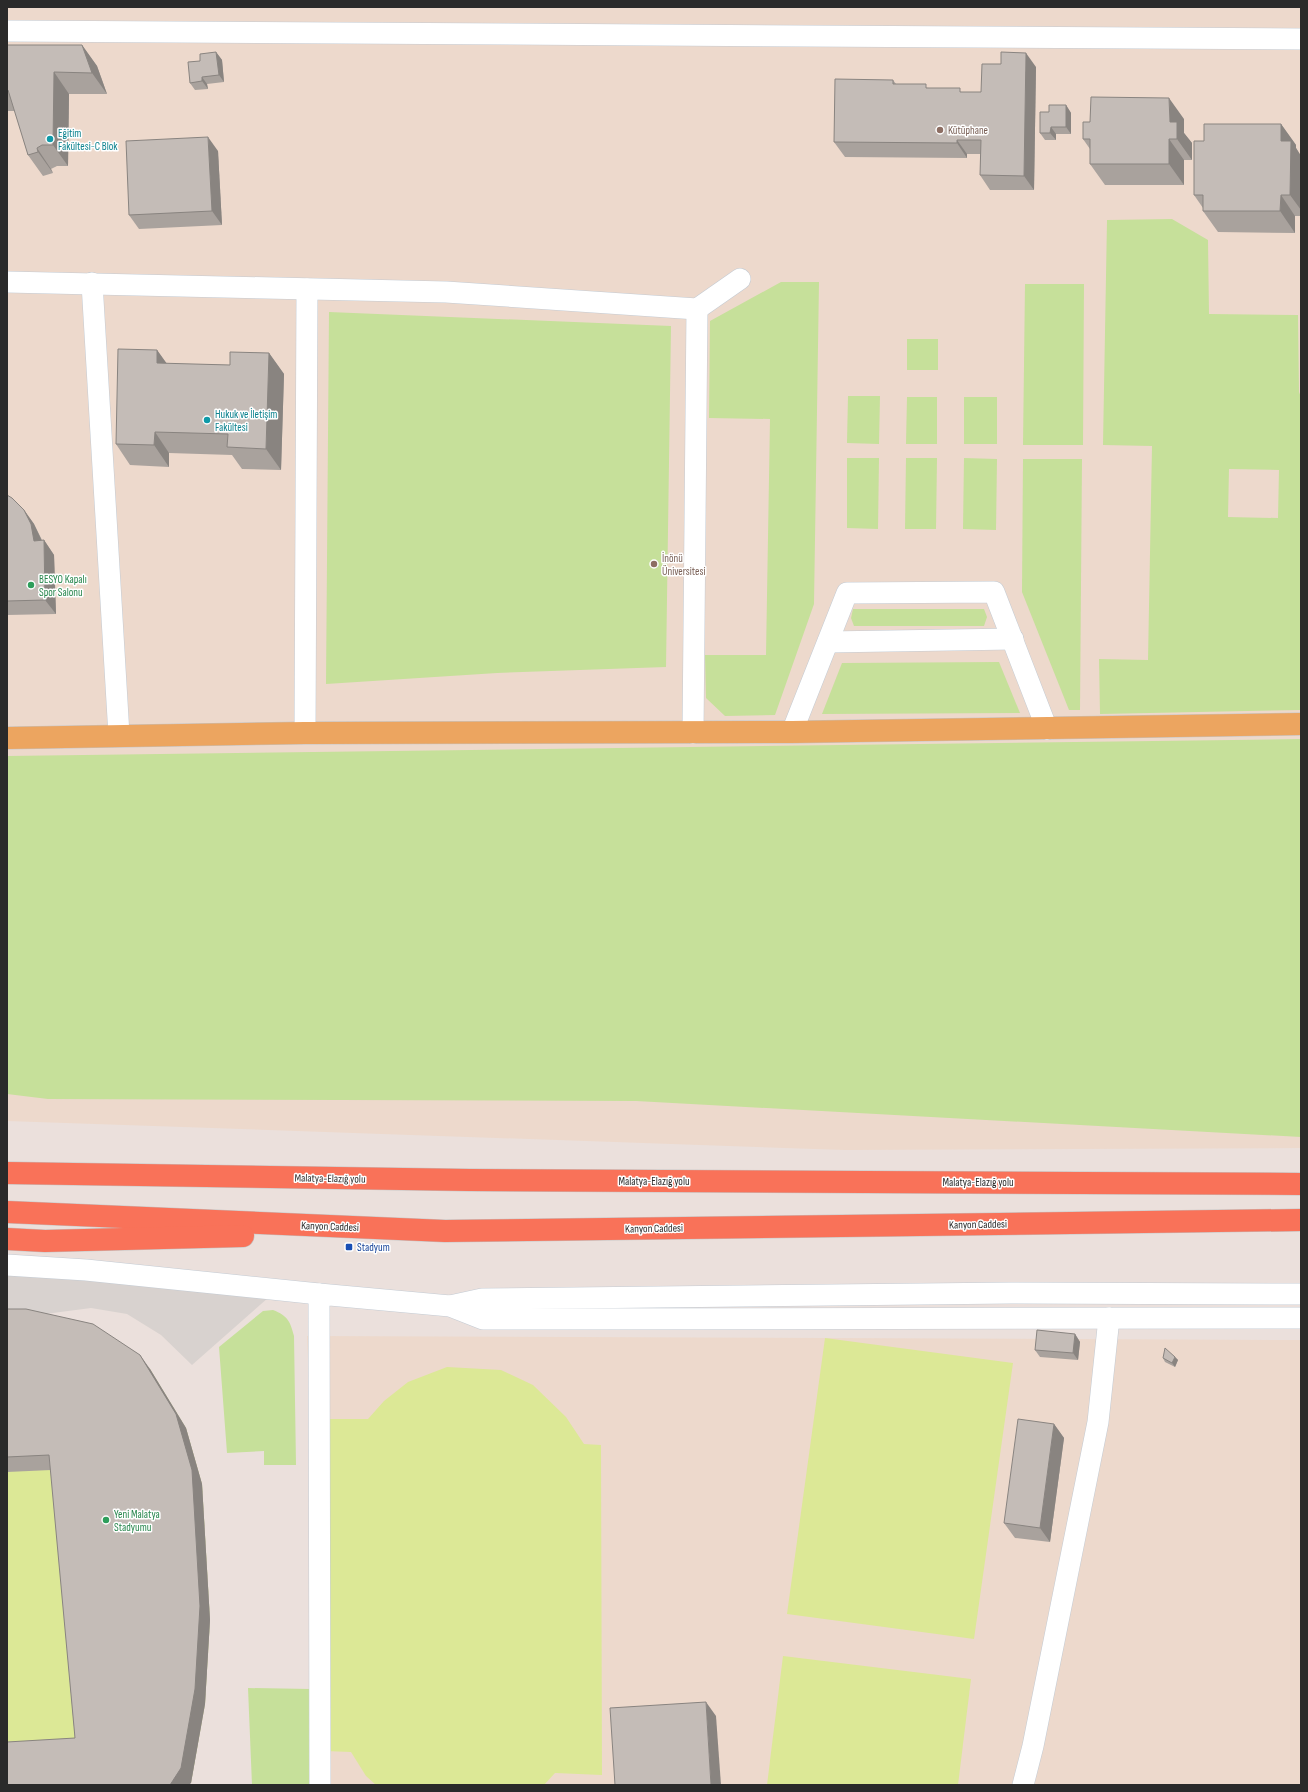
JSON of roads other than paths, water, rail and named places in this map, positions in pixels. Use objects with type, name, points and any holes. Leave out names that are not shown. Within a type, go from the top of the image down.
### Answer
[{"type":"highway","name":"Malatya-Elazığ yolu","points":[[7,1173],[469,1180],[1301,1184]]},
{"type":"highway","name":"Kanyon Caddesi","points":[[7,1212],[438,1230],[1301,1220]]},
{"type":"highway","points":[[7,1239],[45,1241],[438,1230]]},
{"type":"main road","points":[[7,738],[305,733],[792,732],[1301,724]]},
{"type":"street","points":[[7,31],[1301,39]]},
{"type":"street","points":[[7,282],[446,292],[697,308],[740,279]]},
{"type":"street","points":[[92,283],[119,735]]},
{"type":"street","points":[[305,733],[307,289]]},
{"type":"street","points":[[693,733],[697,308]]},
{"type":"street","points":[[792,732],[847,593],[994,592],[1047,729]]},
{"type":"street","points":[[828,642],[1013,639]]},
{"type":"street","points":[[7,1265],[86,1270],[450,1306],[483,1319],[1301,1318]]},
{"type":"street","points":[[450,1306],[482,1299],[1011,1293],[1301,1294]]},
{"type":"street","points":[[319,1294],[320,1785]]},
{"type":"street","points":[[1023,1785],[1033,1746],[1098,1422],[1109,1318]]},
{"type":"place","name":"Kütüphane","points":[[940,130]]},
{"type":"place","name":"Eğitim Fakültesi-C Blok","points":[[50,139]]},
{"type":"place","name":"Hukuk ve İletişim Fakültesi","points":[[207,420]]},
{"type":"place","name":"İnönü Üniversitesi","points":[[654,564]]},
{"type":"place","name":"BESYO Kapalı Spor Salonu","points":[[31,585]]},
{"type":"place","name":"Stadyum","points":[[349,1247]]},
{"type":"place","name":"Yeni Malatya Stadyumu","points":[[106,1520]]}]
